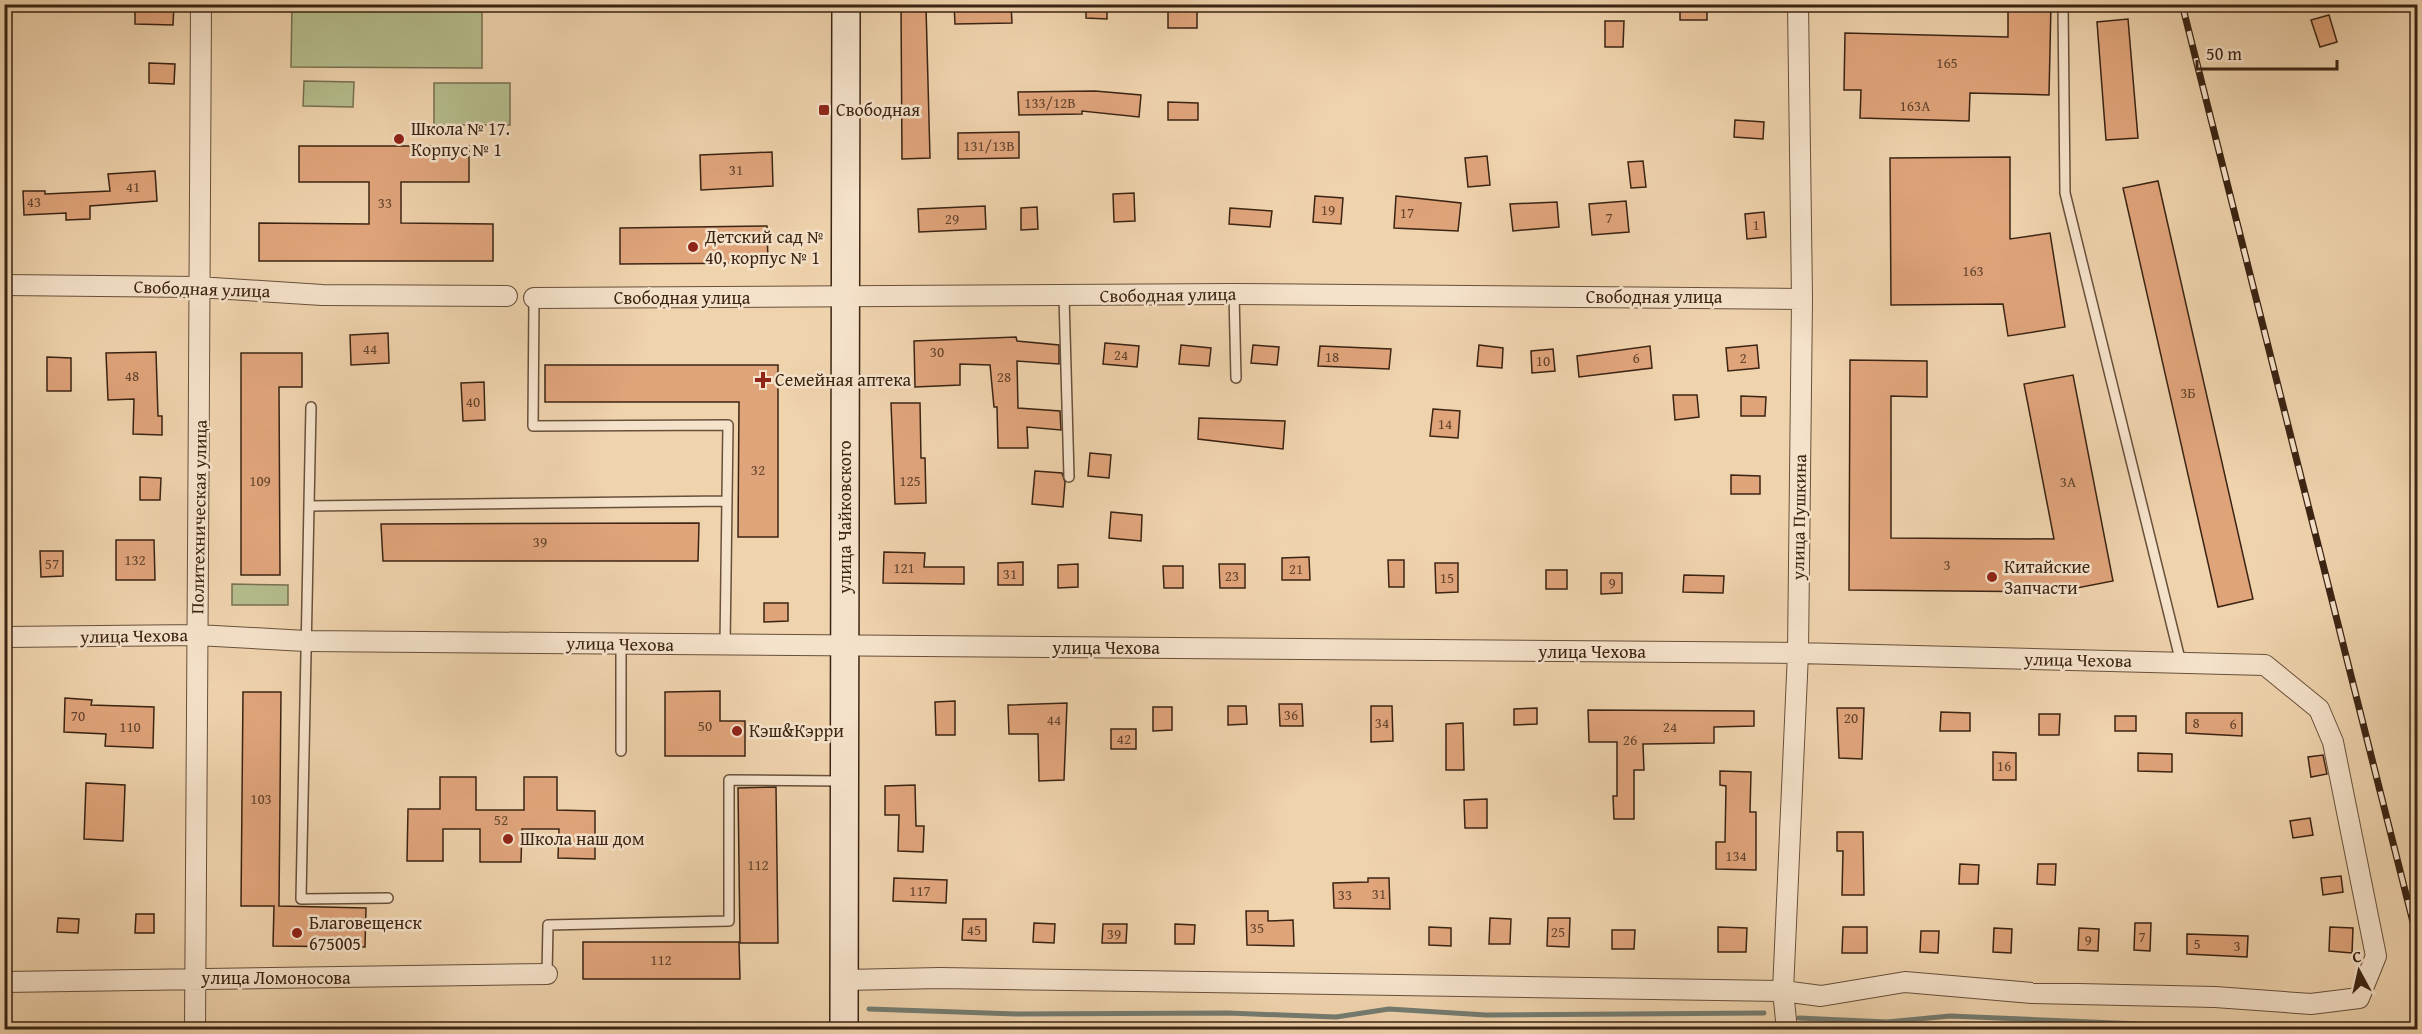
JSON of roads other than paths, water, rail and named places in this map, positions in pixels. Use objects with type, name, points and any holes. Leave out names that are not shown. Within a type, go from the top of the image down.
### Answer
[{"type":"main road","name":"улица Чайковского","points":[[844,1029],[846,4]]},
{"type":"street","name":"Политехническая улица","points":[[195,1029],[197,635],[201,470],[198,287],[201,4]]},
{"type":"street","name":"улица Пушкина","points":[[1787,1029],[1783,991],[1798,653],[1802,298],[1798,4]]},
{"type":"street","name":"Свободная улица","points":[[4,285],[198,287],[322,295],[507,296]]},
{"type":"street","name":"Свободная улица","points":[[534,298],[1234,294],[1802,298]]},
{"type":"street","name":"улица Чехова","points":[[4,637],[197,635],[306,641],[1798,653],[2265,665],[2319,709],[2333,742],[2376,956],[2359,998],[2311,1004],[2215,997],[2032,993],[1905,982],[1821,996],[1783,991],[940,978],[844,980]]},
{"type":"street","name":"улица Ломоносова","points":[[4,982],[547,974]]},
{"type":"lane","points":[[2063,4],[2065,193],[2181,663]]},
{"type":"lane","points":[[1234,294],[1236,378]]},
{"type":"lane","points":[[1064,296],[1069,477]]},
{"type":"lane","points":[[534,298],[533,426],[728,424],[725,645]]},
{"type":"lane","points":[[311,407],[301,898],[388,898]]},
{"type":"lane","points":[[309,506],[727,501]]},
{"type":"lane","points":[[621,644],[621,751]]},
{"type":"lane","points":[[547,974],[548,925],[729,921],[729,780],[845,781]]},
{"type":"waterway","points":[[869,1009],[1016,1014],[1228,1013],[1336,1017],[1389,1009],[1486,1015],[1764,1013]]},
{"type":"waterway","points":[[1799,1018],[1887,1022],[1950,1016],[2211,1027],[2418,1026]]},
{"type":"railway","points":[[2182,4],[2418,942]]},
{"type":"place","name":"Свободная","points":[[824,110]]},
{"type":"place","name":"Школа № 17. Корпус № 1","points":[[399,139]]},
{"type":"place","name":"Детский сад № 40, корпус № 1","points":[[693,247]]},
{"type":"place","name":"Семейная аптека","points":[[763,380]]},
{"type":"place","name":"Китайские Запчасти","points":[[1992,577]]},
{"type":"place","name":"Кэш&Кэрри","points":[[737,731]]},
{"type":"place","name":"Школа наш дом","points":[[508,839]]},
{"type":"place","name":"Благовещенск 675005","points":[[297,933]]}]
